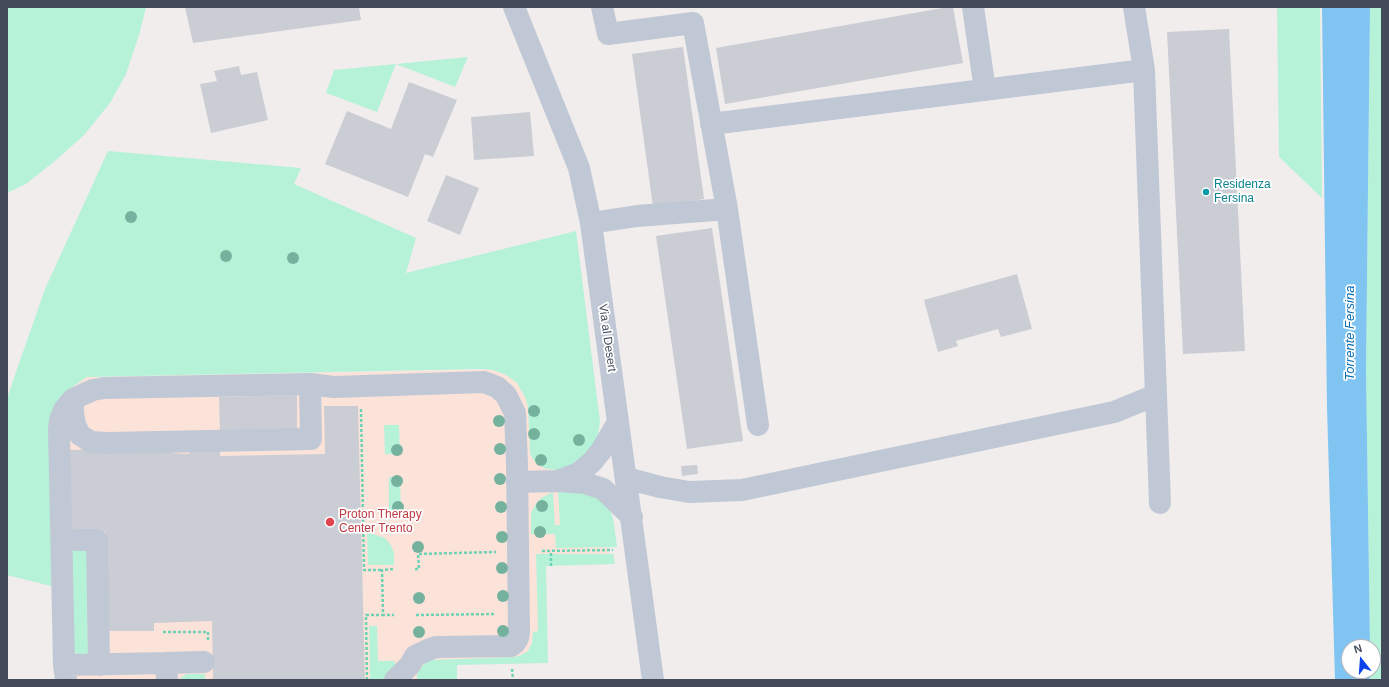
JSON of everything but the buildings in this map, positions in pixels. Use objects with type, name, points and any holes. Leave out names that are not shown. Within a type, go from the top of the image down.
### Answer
[{"type":"street","name":"Via al Desert","points":[[514,7],[579,168],[591,222],[653,680]]},
{"type":"street","points":[[602,7],[608,34],[693,24],[727,209],[758,425]]},
{"type":"street","points":[[973,7],[985,90]]},
{"type":"street","points":[[1134,7],[1144,70],[1160,503]]},
{"type":"street","points":[[711,124],[1144,70]]},
{"type":"street","points":[[591,222],[637,216],[727,209]]},
{"type":"street","points":[[204,662],[166,672],[99,665],[65,673],[59,429],[60,420],[64,410],[73,399],[93,390],[104,388],[310,384],[334,387],[484,382],[497,387],[506,395],[515,413],[518,638],[511,646],[436,647],[415,656],[405,675]]},
{"type":"street","points":[[73,399],[75,425],[80,435],[92,442],[311,440],[310,384]]},
{"type":"street","points":[[626,478],[660,487],[689,492],[742,490],[1114,412],[1156,395]]},
{"type":"street","points":[[557,481],[578,473],[592,462],[601,451],[618,422]]},
{"type":"street","points":[[517,482],[557,481],[585,483],[603,489],[632,517]]},
{"type":"street","points":[[77,540],[97,540],[99,665]]},
{"type":"path","points":[[361,405],[364,570],[393,569]]},
{"type":"path","points":[[551,550],[551,566]]},
{"type":"path","points":[[540,551],[614,550]]},
{"type":"path","points":[[415,569],[419,569],[418,554],[497,552]]},
{"type":"path","points":[[382,570],[383,615]]},
{"type":"path","points":[[416,615],[499,614]]},
{"type":"path","points":[[367,680],[366,615],[394,615]]},
{"type":"shaded area","name":"Proton Therapy Center Trento","points":[[588,368],[557,464],[558,497],[608,547],[609,554],[613,554],[615,564],[546,566],[548,663],[457,665],[457,680],[56,680],[68,390],[87,377]]},
{"type":"green space","points":[[7,7],[146,7],[139,35],[126,74],[110,103],[84,135],[56,160],[26,184],[7,193]]},
{"type":"green space","points":[[1277,7],[1320,7],[1322,198],[1279,157]]},
{"type":"green space","points":[[1370,7],[1382,7],[1382,680],[1370,680],[1381,679],[1381,639],[1370,639],[1366,371]]},
{"type":"green space","points":[[468,57],[455,87],[396,64],[377,112],[326,93],[334,70]]},
{"type":"green space","points":[[108,151],[301,168],[294,184],[416,238],[406,273],[576,231],[600,422],[597,440],[578,463],[558,470],[546,469],[537,464],[532,458],[530,452],[528,408],[526,399],[517,383],[506,375],[493,370],[481,369],[87,377],[68,390],[55,587],[7,575],[7,398],[45,289]]},
{"type":"green space","points":[[384,425],[399,425],[400,454],[385,454]]},
{"type":"green space","points":[[389,477],[400,477],[401,512],[389,512]]},
{"type":"green space","points":[[553,492],[555,525],[560,525],[558,492],[593,493],[610,510],[613,518],[617,547],[556,548],[555,534],[531,534],[531,513],[535,505],[541,498]]},
{"type":"green space","points":[[367,532],[385,538],[390,544],[394,552],[394,565],[368,565]]},
{"type":"green space","points":[[70,549],[87,550],[88,655],[78,655],[72,650]]},
{"type":"green space","points":[[536,554],[613,554],[615,564],[546,566],[548,663],[457,665],[457,680],[417,680],[417,674],[423,665],[431,660],[515,657],[528,651],[532,643],[533,632],[538,631]]},
{"type":"green space","points":[[369,626],[377,626],[378,661],[395,661],[395,666],[388,677],[384,680],[370,680]]},
{"type":"green space","points":[[187,674],[205,674],[205,680],[179,680]]},
{"type":"water","name":"Torrente Fersina","points":[[1322,7],[1370,7],[1366,371],[1370,639],[1341,639],[1341,679],[1370,680],[1335,680],[1327,407]]},
{"type":"place","name":"Residenza Fersina","points":[[1206,192]]},
{"type":"place","name":"Proton Therapy Center Trento","points":[[330,522]]}]
